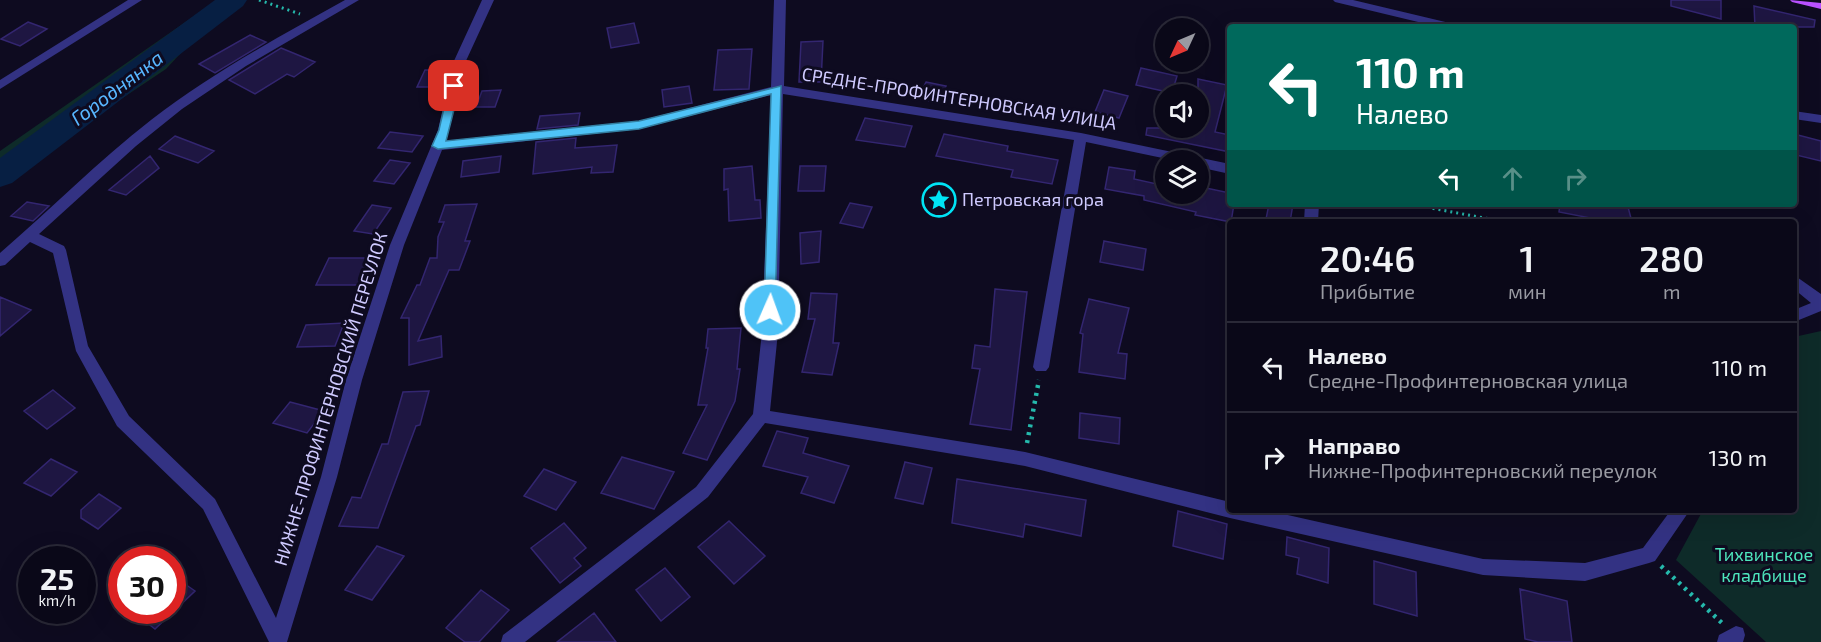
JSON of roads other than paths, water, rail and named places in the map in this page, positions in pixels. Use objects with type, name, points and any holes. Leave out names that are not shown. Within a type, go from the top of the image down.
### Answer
[{"type":"main road","points":[[1796,0],[1821,6]]},
{"type":"street","points":[[0,85],[136,0]]},
{"type":"street","points":[[0,261],[136,139],[178,106],[269,46],[353,0]]},
{"type":"street","name":"НИЖНЕ-ПРОФИНТЕРНОВСКИЙ ПЕРЕУЛОК","points":[[278,640],[329,477],[354,380],[397,245],[444,130],[459,63],[488,0]]},
{"type":"street","points":[[510,642],[702,492],[761,416],[770,332],[780,0]]},
{"type":"street","points":[[1339,0],[1441,24]]},
{"type":"street","name":"СРЕДНЕ-ПРОФИНТЕРНОВСКАЯ УЛИЦА","points":[[438,146],[639,125],[777,89],[1082,138],[1155,153]]},
{"type":"street","points":[[1797,115],[1821,119]]},
{"type":"street","points":[[1041,367],[1082,138]]},
{"type":"street","points":[[1209,164],[1227,168]]},
{"type":"street","points":[[30,236],[59,250],[81,347],[123,421],[209,504],[278,640]]},
{"type":"street","points":[[1797,283],[1821,303],[1797,315]]},
{"type":"street","points":[[761,416],[1025,459],[1227,509]]},
{"type":"street","points":[[1243,513],[1484,567],[1585,572],[1649,555],[1680,513]]},
{"type":"waterway","name":"Городнянка","points":[[0,175],[233,0]]},
{"type":"place","name":"Петровская гора","points":[[939,200]]},
{"type":"park label","name":"Тихвинское кладбище","points":[[1764,565]]}]
